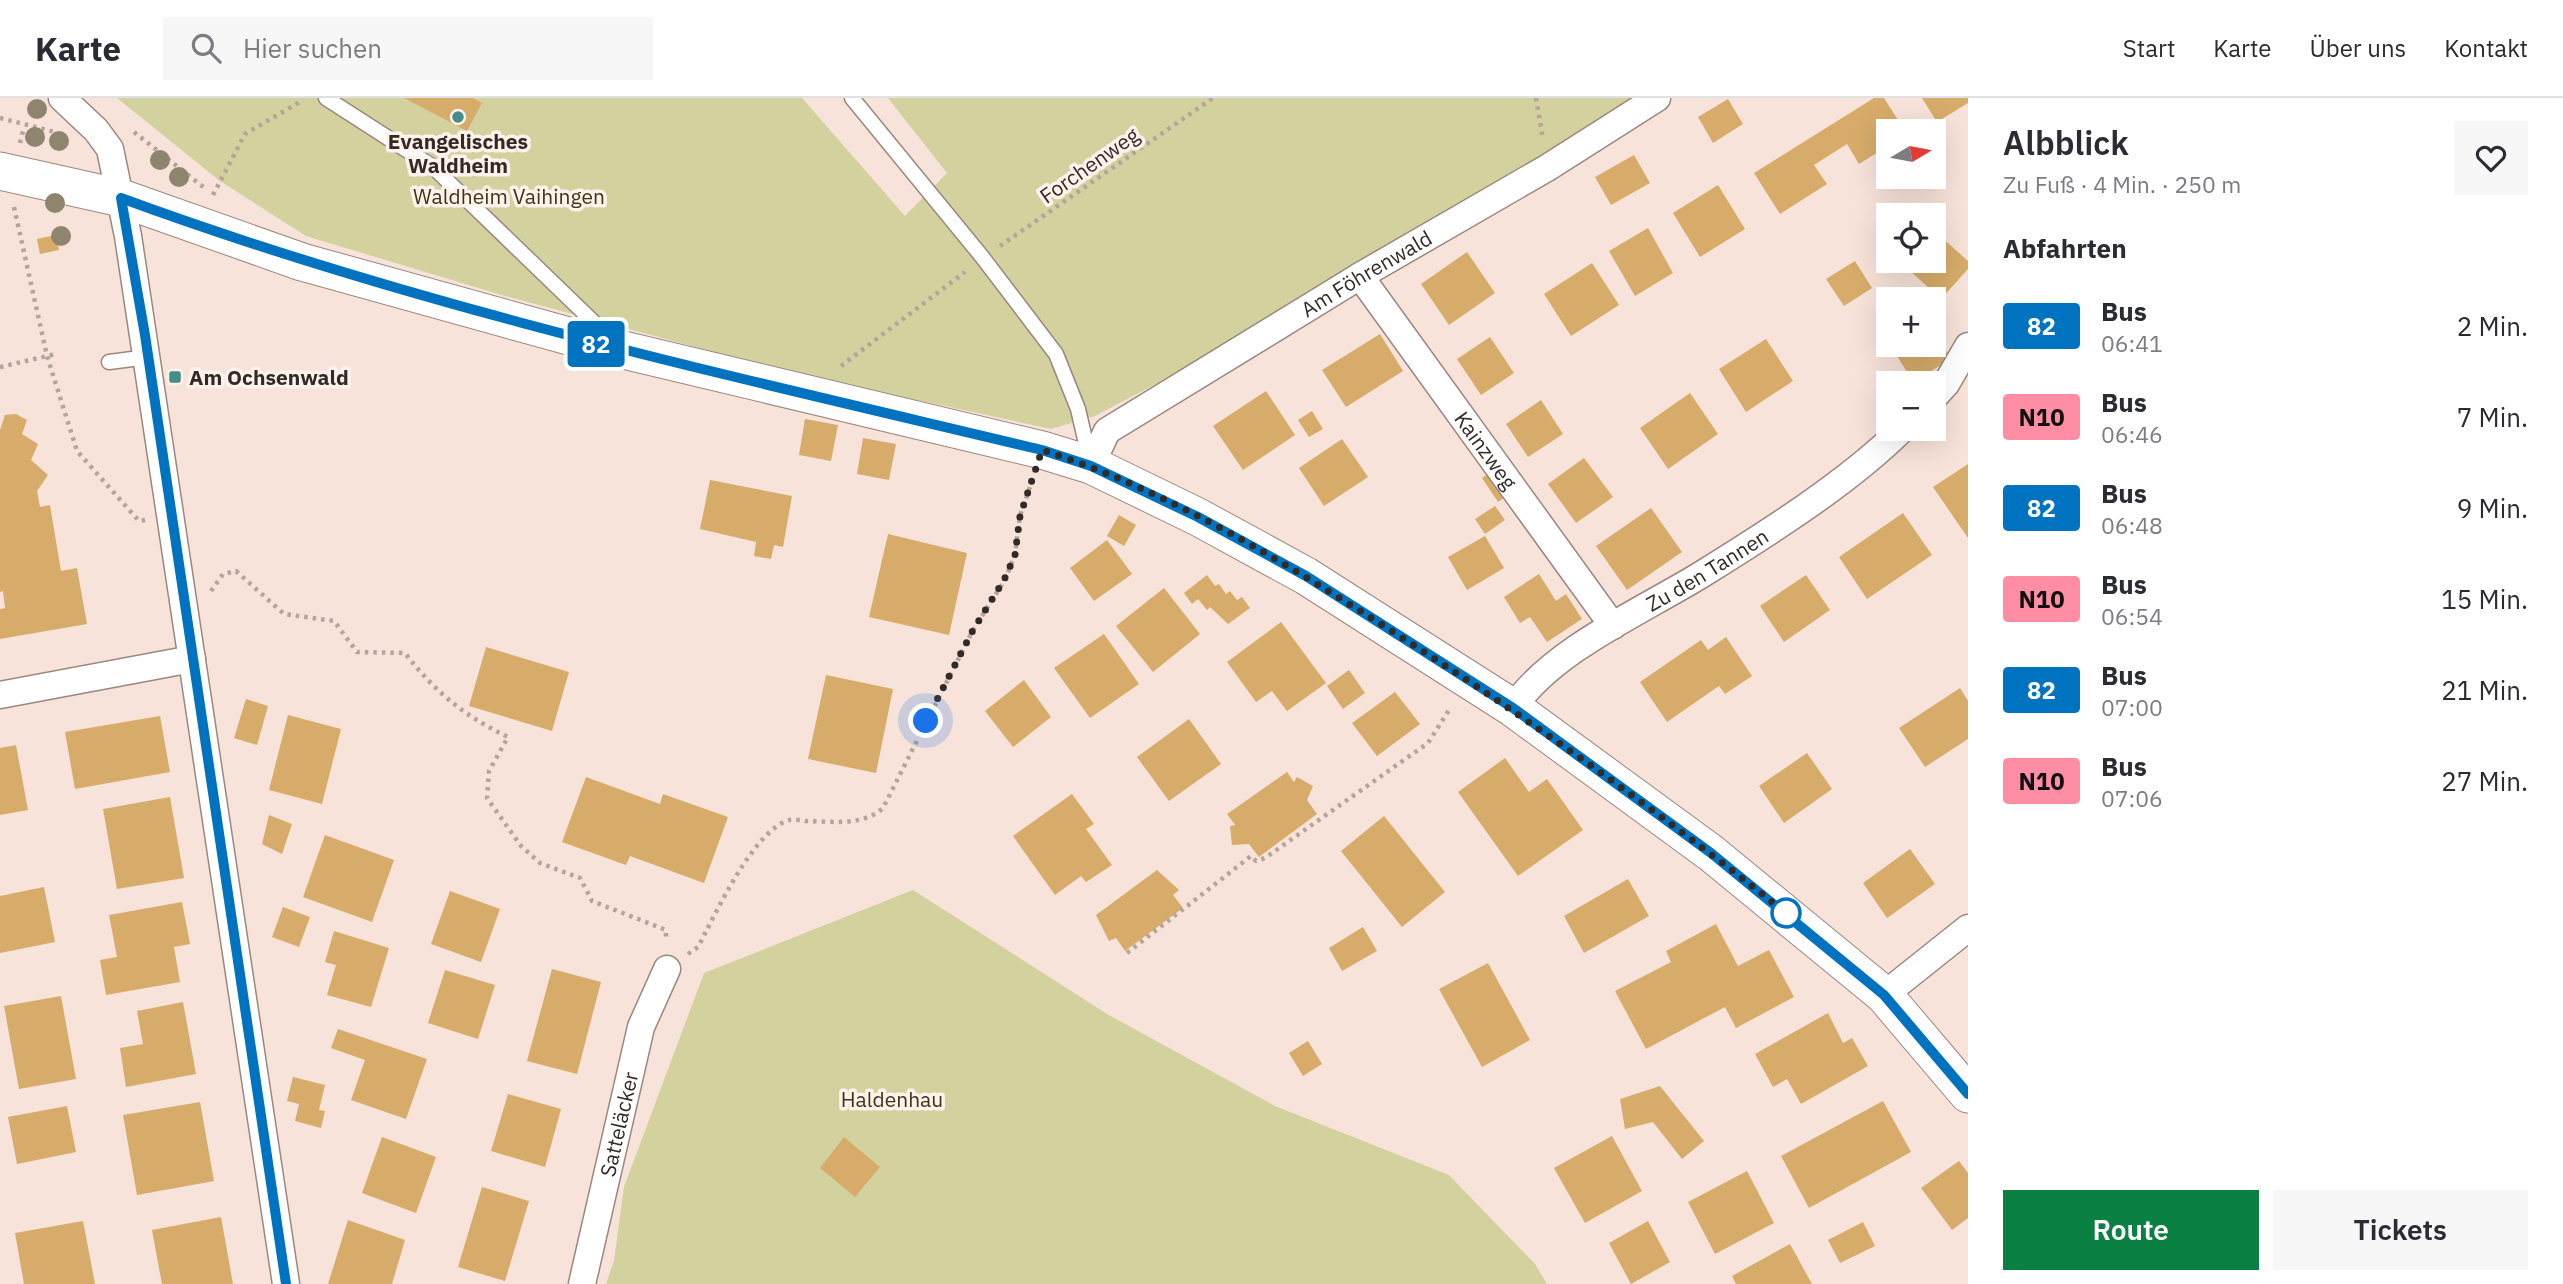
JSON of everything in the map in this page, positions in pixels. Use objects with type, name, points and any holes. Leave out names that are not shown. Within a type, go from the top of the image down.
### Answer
[{"type":"street","points":[[62,98],[96,130],[110,149],[121,198],[148,357],[286,1284]]},
{"type":"street","name":"Am Föhrenwald","points":[[1091,466],[1107,431],[1360,276],[1547,168],[1657,98]]},
{"type":"street","points":[[6,172],[121,198],[302,262],[623,350],[1042,450],[1091,466],[1198,517],[1306,576],[1513,708],[1711,853],[1884,995],[1968,1094]]},
{"type":"street","name":"Kainzweg","points":[[1360,276],[1613,626]]},
{"type":"street","points":[[1946,384],[1968,346]]},
{"type":"street","name":"Zu den Tannen","points":[[1513,708],[1527,687],[1540,675],[1613,626],[1699,576],[1870,460],[1890,441]]},
{"type":"street","points":[[0,695],[192,659]]},
{"type":"street","points":[[1884,995],[1968,928]]},
{"type":"street","name":"Satteläcker","points":[[582,1284],[640,1027],[667,969]]},
{"type":"lane","points":[[326,98],[433,167],[623,350]]},
{"type":"lane","points":[[852,98],[983,258],[1056,354],[1078,409],[1091,466]]},
{"type":"lane","points":[[109,362],[148,357]]},
{"type":"path","points":[[213,195],[245,134],[307,98]]},
{"type":"path","name":"Forchenweg","points":[[804,394],[983,258],[1213,98]]},
{"type":"path","points":[[1536,98],[1547,168]]},
{"type":"path","points":[[0,118],[24,127],[65,134],[128,127],[221,202]]},
{"type":"path","points":[[24,127],[6,172],[47,356],[77,452],[139,521],[171,516]]},
{"type":"path","points":[[0,367],[57,354]]},
{"type":"path","points":[[667,969],[698,947],[743,862],[765,837],[788,820],[847,822],[872,818],[883,808],[973,630],[1004,580],[1015,555],[1020,516],[1042,450]]},
{"type":"path","points":[[182,593],[212,591],[223,573],[236,571],[284,614],[334,621],[358,652],[405,653],[442,698],[477,722],[508,737],[489,771],[487,798],[521,846],[540,863],[580,878],[592,901],[666,930],[667,969]]},
{"type":"path","points":[[1127,953],[1251,856],[1256,860],[1265,858],[1428,743],[1468,679]]},
{"type":"green space","name":"Waldheim Vaihingen","points":[[117,98],[802,98],[905,216],[947,173],[888,98],[1657,98],[1360,276],[1095,416],[1051,429],[801,375],[505,296],[306,236],[220,181]]},
{"type":"green space","name":"Haldenhau","points":[[913,890],[1107,1014],[1275,1106],[1449,1175],[1535,1264],[1547,1284],[606,1284],[614,1261],[624,1187],[704,973]]},
{"type":"building","name":"Evangelisches Waldheim","points":[[404,98],[473,98],[482,103],[467,131]]},
{"type":"building","points":[[1874,98],[1884,98],[1897,119],[1876,119],[1876,153],[1859,164],[1847,144],[1814,165],[1827,184],[1780,214],[1754,173]]},
{"type":"building","points":[[1922,98],[1968,98],[1968,103],[1942,119],[1935,119]]},
{"type":"building","points":[[1728,99],[1743,124],[1713,143],[1698,117]]},
{"type":"building","points":[[1634,155],[1650,183],[1611,205],[1595,177]]},
{"type":"building","points":[[1718,185],[1745,229],[1700,257],[1673,213]]},
{"type":"building","points":[[1648,228],[1673,273],[1635,296],[1609,251]]},
{"type":"building","points":[[56,235],[59,250],[40,254],[37,239]]},
{"type":"building","points":[[1946,241],[1968,261],[1968,269],[1946,293],[1946,287],[1928,287],[1912,273],[1946,273]]},
{"type":"building","points":[[1467,252],[1495,293],[1449,325],[1421,284]]},
{"type":"building","points":[[1855,261],[1872,288],[1844,306],[1826,279]]},
{"type":"building","points":[[1592,263],[1619,305],[1571,336],[1544,294]]},
{"type":"building","points":[[1380,334],[1403,371],[1346,407],[1322,370]]},
{"type":"building","points":[[1490,337],[1514,373],[1481,395],[1457,359]]},
{"type":"building","points":[[1766,339],[1793,381],[1746,412],[1719,369]]},
{"type":"building","points":[[1946,350],[1951,359],[1931,371],[1906,371],[1898,357],[1946,357]]},
{"type":"building","points":[[1266,391],[1295,435],[1243,470],[1213,426]]},
{"type":"building","points":[[1690,393],[1718,434],[1668,469],[1640,428]]},
{"type":"building","points":[[1541,400],[1563,434],[1528,457],[1506,424]]},
{"type":"building","points":[[1312,411],[1323,429],[1309,437],[1298,420]]},
{"type":"building","points":[[16,414],[27,420],[22,434],[38,444],[31,460],[48,475],[37,491],[40,507],[50,505],[61,571],[77,568],[87,624],[0,639],[0,609],[5,608],[3,591],[0,592],[0,430],[5,415]]},
{"type":"building","points":[[805,419],[838,425],[831,461],[799,455]]},
{"type":"building","points":[[863,438],[896,444],[889,480],[857,474]]},
{"type":"building","points":[[1342,439],[1368,477],[1324,506],[1299,468]]},
{"type":"building","points":[[1584,458],[1613,497],[1576,523],[1548,484]]},
{"type":"building","points":[[1968,464],[1968,538],[1933,487]]},
{"type":"building","points":[[1495,469],[1511,493],[1498,502],[1482,478]]},
{"type":"building","points":[[710,480],[792,496],[783,547],[774,545],[771,559],[754,556],[756,542],[700,529]]},
{"type":"building","points":[[1495,506],[1505,520],[1485,534],[1475,519]]},
{"type":"building","points":[[1651,508],[1682,552],[1627,590],[1596,546]]},
{"type":"building","points":[[1903,513],[1932,555],[1867,599],[1839,557]]},
{"type":"building","points":[[1119,515],[1136,525],[1124,546],[1107,536]]},
{"type":"building","points":[[888,534],[967,553],[949,635],[869,617]]},
{"type":"building","points":[[1485,536],[1504,568],[1467,590],[1448,557]]},
{"type":"building","points":[[1107,540],[1132,574],[1094,601],[1070,568]]},
{"type":"building","points":[[1539,574],[1556,601],[1566,594],[1582,619],[1547,642],[1530,617],[1520,623],[1504,597]]},
{"type":"building","points":[[1207,575],[1215,586],[1219,584],[1226,594],[1230,591],[1237,600],[1242,597],[1250,608],[1228,624],[1210,607],[1207,610],[1198,599],[1192,604],[1184,593]]},
{"type":"building","points":[[1806,575],[1830,610],[1784,642],[1760,606]]},
{"type":"building","points":[[1164,588],[1200,634],[1153,672],[1116,626]]},
{"type":"building","points":[[1281,622],[1326,683],[1287,711],[1272,691],[1256,702],[1227,662]]},
{"type":"building","points":[[1104,634],[1139,684],[1090,718],[1054,668]]},
{"type":"building","points":[[1726,637],[1752,676],[1725,694],[1719,686],[1667,722],[1640,682],[1701,640],[1708,650]]},
{"type":"building","points":[[486,647],[569,672],[552,731],[469,706]]},
{"type":"building","points":[[1349,670],[1365,693],[1343,709],[1327,686]]},
{"type":"building","points":[[826,675],[893,689],[876,773],[808,759]]},
{"type":"building","points":[[1024,680],[1051,717],[1013,747],[985,711]]},
{"type":"building","points":[[1960,688],[1968,701],[1968,739],[1925,767],[1899,728]]},
{"type":"building","points":[[1395,692],[1420,724],[1377,756],[1352,723]]},
{"type":"building","points":[[246,699],[268,706],[257,745],[234,738]]},
{"type":"building","points":[[288,715],[341,729],[322,804],[269,790]]},
{"type":"building","points":[[160,716],[170,772],[75,789],[65,732]]},
{"type":"building","points":[[1189,719],[1221,764],[1169,801],[1137,757]]},
{"type":"building","points":[[16,745],[28,810],[0,815],[0,748]]},
{"type":"building","points":[[1807,753],[1832,789],[1784,823],[1759,786]]},
{"type":"building","points":[[1505,758],[1529,792],[1547,779],[1583,830],[1518,876],[1458,792]]},
{"type":"building","points":[[1287,772],[1294,782],[1297,777],[1313,786],[1307,800],[1317,814],[1259,857],[1249,844],[1232,845],[1230,826],[1235,825],[1227,814]]},
{"type":"building","points":[[586,777],[660,804],[663,794],[728,817],[704,883],[630,856],[626,865],[562,842]]},
{"type":"building","points":[[1072,794],[1094,824],[1086,829],[1112,865],[1086,882],[1081,876],[1055,895],[1013,836]]},
{"type":"building","points":[[170,797],[184,878],[117,889],[103,809]]},
{"type":"building","points":[[269,815],[292,824],[282,854],[262,844]]},
{"type":"building","points":[[1384,816],[1445,892],[1402,927],[1341,851]]},
{"type":"building","points":[[325,835],[394,860],[372,922],[303,897]]},
{"type":"building","points":[[1910,849],[1935,884],[1887,918],[1863,883]]},
{"type":"building","points":[[1157,870],[1179,890],[1173,895],[1183,908],[1125,951],[1116,938],[1109,941],[1096,915]]},
{"type":"building","points":[[1628,879],[1649,916],[1584,953],[1564,916]]},
{"type":"building","points":[[44,887],[55,942],[0,953],[0,896]]},
{"type":"building","points":[[450,891],[500,909],[481,962],[431,944]]},
{"type":"building","points":[[182,902],[190,944],[174,947],[180,982],[106,995],[100,960],[117,957],[109,915]]},
{"type":"building","points":[[283,907],[310,917],[299,947],[272,937]]},
{"type":"building","points":[[1716,924],[1738,966],[1769,950],[1794,997],[1736,1028],[1725,1007],[1646,1049],[1615,991],[1671,962],[1666,951]]},
{"type":"building","points":[[1363,927],[1377,951],[1342,971],[1329,948]]},
{"type":"building","points":[[334,931],[389,948],[371,1007],[327,995],[336,965],[325,962]]},
{"type":"building","points":[[1488,963],[1530,1040],[1482,1067],[1439,989]]},
{"type":"building","points":[[552,969],[601,982],[577,1074],[527,1061]]},
{"type":"building","points":[[445,970],[495,985],[478,1039],[428,1023]]},
{"type":"building","points":[[61,996],[76,1079],[19,1089],[4,1006]]},
{"type":"building","points":[[183,1002],[196,1074],[126,1087],[120,1048],[143,1044],[137,1011]]},
{"type":"building","points":[[1828,1013],[1843,1043],[1852,1038],[1868,1066],[1801,1104],[1787,1079],[1773,1087],[1755,1054]]},
{"type":"building","points":[[338,1029],[427,1059],[406,1119],[351,1100],[365,1060],[331,1048]]},
{"type":"building","points":[[1308,1041],[1322,1064],[1303,1076],[1289,1053]]},
{"type":"building","points":[[293,1077],[325,1085],[319,1110],[325,1111],[321,1128],[295,1121],[299,1104],[287,1101]]},
{"type":"building","points":[[1660,1086],[1704,1141],[1682,1159],[1653,1122],[1625,1129],[1620,1099]]},
{"type":"building","points":[[508,1094],[561,1109],[545,1167],[491,1151]]},
{"type":"building","points":[[1883,1101],[1911,1152],[1809,1208],[1781,1156]]},
{"type":"building","points":[[200,1102],[214,1181],[137,1195],[123,1115]]},
{"type":"building","points":[[67,1106],[76,1152],[17,1164],[8,1117]]},
{"type":"building","points":[[1612,1136],[1642,1191],[1585,1223],[1554,1168]]},
{"type":"building","points":[[382,1137],[436,1157],[416,1213],[362,1193]]},
{"type":"building","points":[[844,1137],[880,1167],[855,1197],[820,1168]]},
{"type":"building","points":[[1959,1161],[1968,1173],[1968,1218],[1952,1230],[1921,1188]]},
{"type":"building","points":[[1747,1171],[1774,1223],[1715,1254],[1688,1202]]},
{"type":"building","points":[[482,1187],[529,1201],[505,1281],[458,1267]]},
{"type":"building","points":[[221,1217],[233,1284],[162,1284],[152,1230]]},
{"type":"building","points":[[348,1220],[405,1240],[392,1284],[328,1284]]},
{"type":"building","points":[[83,1221],[95,1284],[24,1284],[15,1233]]},
{"type":"building","points":[[1648,1221],[1670,1262],[1631,1284],[1609,1243]]},
{"type":"building","points":[[1863,1222],[1875,1246],[1840,1263],[1828,1240]]},
{"type":"building","points":[[1790,1244],[1812,1284],[1736,1284],[1732,1276]]},
{"type":"bus line","name":"82","points":[[286,1284],[145,335],[121,198],[302,262],[590,342],[1042,450],[1091,466],[1198,517],[1306,576],[1513,708],[1711,853],[1884,995],[1968,1094]]},
{"type":"place","name":"Evangelisches Waldheim","points":[[458,117]]},
{"type":"place","name":"Am Ochsenwald","points":[[175,377]]},
{"type":"route","points":[[926,721],[973,630],[1004,580],[1015,555],[1020,516],[1042,450],[1091,466],[1177,506],[1306,576],[1513,708],[1711,853],[1786,913]]}]
